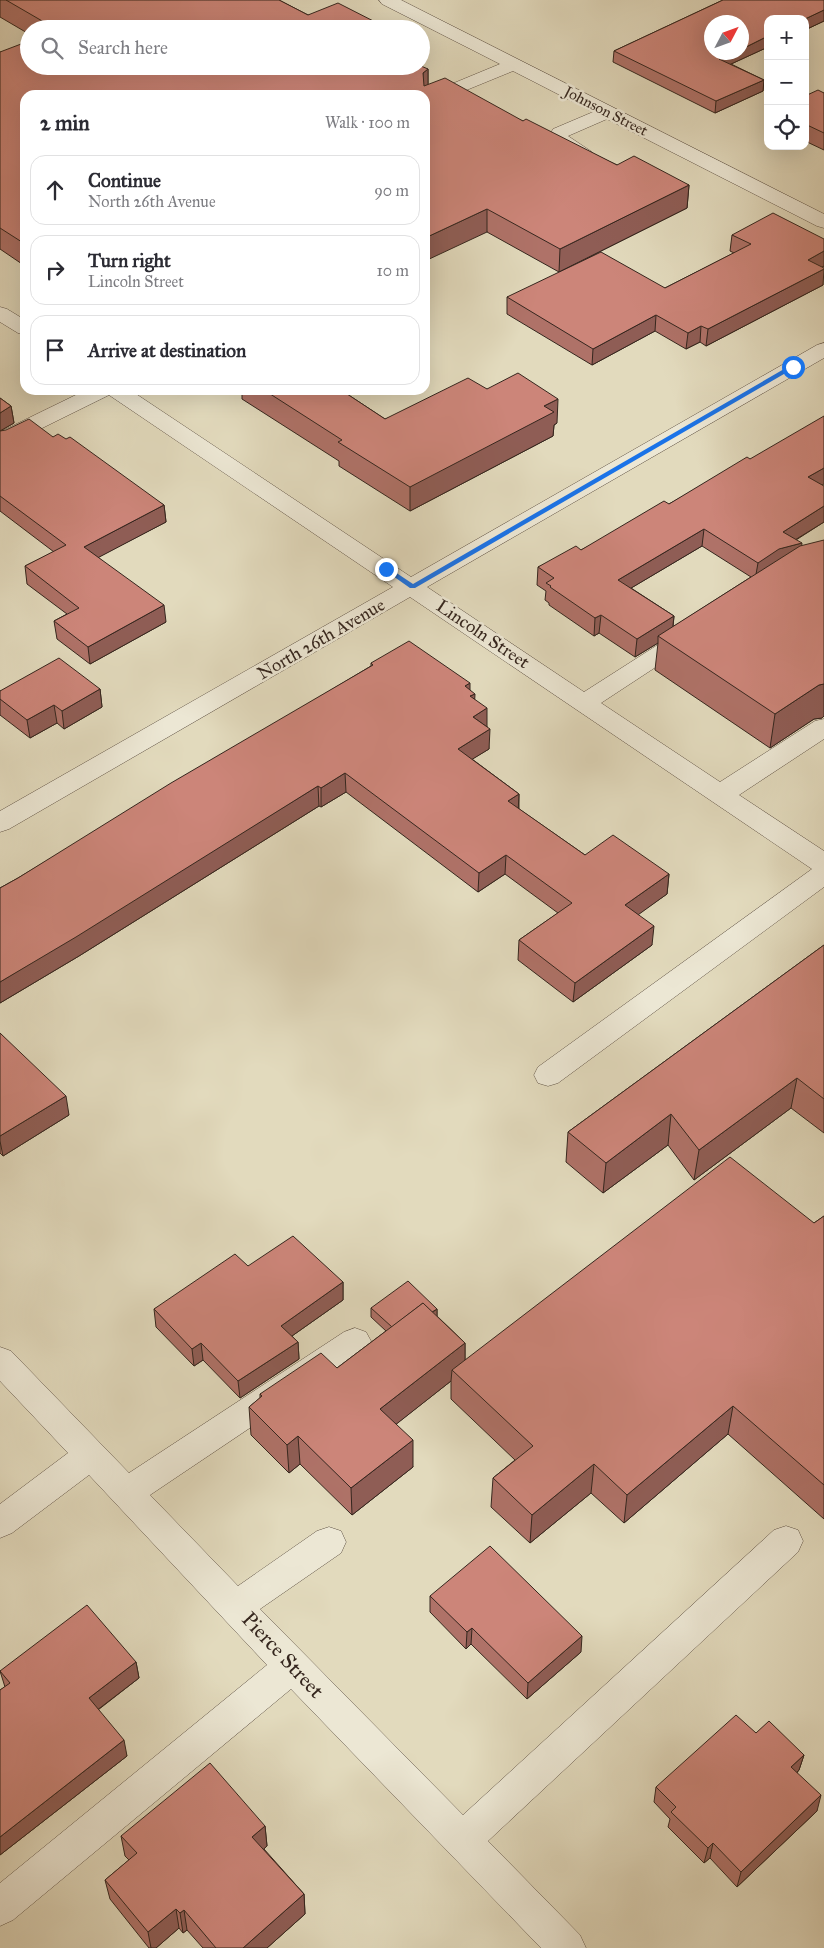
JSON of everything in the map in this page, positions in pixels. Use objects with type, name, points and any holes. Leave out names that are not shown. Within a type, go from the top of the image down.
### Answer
[{"type":"street","name":"Johnson Street","points":[[388,0],[427,20]]},
{"type":"street","name":"Johnson Street","points":[[430,21],[824,222]]},
{"type":"street","points":[[430,100],[514,64]]},
{"type":"street","points":[[602,165],[557,139],[560,133],[608,112]]},
{"type":"street","points":[[0,313],[20,326]]},
{"type":"street","name":"North 26th Avenue","points":[[0,823],[824,349]]},
{"type":"street","points":[[0,440],[93,395]]},
{"type":"street","name":"Lincoln Street","points":[[124,395],[413,587],[824,864]]},
{"type":"street","points":[[584,703],[706,624]]},
{"type":"street","points":[[721,794],[824,728]]},
{"type":"street","points":[[548,1075],[824,874]]},
{"type":"street","points":[[127,1492],[354,1341]]},
{"type":"street","name":"Pierce Street","points":[[0,1360],[238,1606],[292,1666],[568,1948]]},
{"type":"street","points":[[0,1523],[91,1455]]},
{"type":"street","points":[[463,1840],[786,1541]]},
{"type":"street","points":[[238,1606],[329,1542]]},
{"type":"street","points":[[0,1907],[292,1666]]},
{"type":"building","points":[[6,0],[279,0],[308,15],[338,3],[371,20],[40,20]]},
{"type":"building","points":[[723,0],[824,0],[824,10],[809,17],[809,15],[764,15],[764,38],[749,46],[749,15],[704,15],[704,60],[721,60],[764,80],[716,101],[614,51]]},
{"type":"building","points":[[20,44],[20,75],[423,75],[424,86],[445,78],[523,121],[526,119],[617,165],[634,156],[689,185],[560,249],[487,209],[430,236],[430,90],[20,90],[20,241],[0,228],[0,52]]},
{"type":"building","points":[[818,90],[824,93],[824,133],[809,126],[809,94]]},
{"type":"building","points":[[773,213],[824,239],[824,251],[808,260],[824,269],[708,329],[701,326],[688,333],[656,315],[593,349],[507,297],[601,252],[665,288],[751,244],[732,235]]},
{"type":"building","points":[[518,373],[558,399],[544,406],[554,412],[410,487],[338,442],[342,440],[272,395],[349,395],[385,419],[468,378],[487,389]]},
{"type":"building","points":[[0,398],[11,406],[0,413]]},
{"type":"building","points":[[824,416],[824,468],[808,477],[824,486],[824,506],[783,532],[802,543],[779,549],[758,563],[704,529],[618,580],[674,616],[637,639],[601,615],[595,618],[546,583],[554,578],[538,567],[576,546],[581,550],[664,501],[669,504],[747,457],[750,459]]},
{"type":"building","points":[[29,419],[53,437],[58,434],[66,439],[70,437],[164,505],[84,547],[164,605],[88,647],[54,621],[79,608],[25,566],[66,545],[0,496],[0,431]]},
{"type":"building","points":[[824,540],[824,684],[819,685],[775,714],[658,636],[800,546]]},
{"type":"building","points":[[409,641],[470,683],[465,686],[475,694],[470,696],[487,708],[473,717],[490,729],[458,749],[519,794],[508,801],[585,855],[613,835],[669,874],[625,905],[654,926],[575,983],[519,940],[572,903],[506,855],[479,873],[345,773],[321,788],[318,786],[76,937],[0,982],[0,888],[171,783],[373,665],[371,663]]},
{"type":"building","points":[[59,658],[100,689],[62,711],[54,705],[27,720],[0,699],[0,691]]},
{"type":"building","points":[[824,945],[824,1099],[797,1078],[699,1150],[671,1114],[606,1163],[568,1132]]},
{"type":"building","points":[[0,1033],[66,1096],[0,1136]]},
{"type":"building","points":[[730,1157],[814,1223],[824,1216],[824,1485],[733,1406],[627,1495],[594,1464],[532,1515],[493,1478],[533,1446],[452,1370]]},
{"type":"building","points":[[293,1236],[343,1282],[281,1326],[298,1342],[238,1381],[201,1343],[192,1349],[154,1309],[235,1254],[248,1266]]},
{"type":"building","points":[[408,1281],[437,1309],[432,1312],[423,1303],[392,1327],[371,1308]]},
{"type":"building","points":[[423,1303],[465,1343],[380,1409],[413,1440],[351,1488],[298,1436],[287,1445],[249,1407],[262,1396],[260,1394],[321,1353],[337,1368]]},
{"type":"building","points":[[490,1546],[582,1636],[528,1683],[472,1628],[467,1632],[430,1596]]},
{"type":"building","points":[[87,1605],[136,1662],[89,1698],[124,1740],[0,1837],[0,1690],[10,1683],[0,1671]]},
{"type":"building","points":[[736,1715],[756,1733],[769,1721],[804,1755],[791,1767],[821,1795],[741,1872],[713,1843],[708,1848],[671,1812],[676,1807],[656,1787]]},
{"type":"building","points":[[210,1763],[265,1826],[252,1837],[304,1894],[243,1948],[216,1948],[184,1910],[180,1913],[176,1909],[148,1932],[105,1880],[137,1853],[121,1836]]},
{"type":"route","points":[[386,569],[413,587],[793,367]]}]
